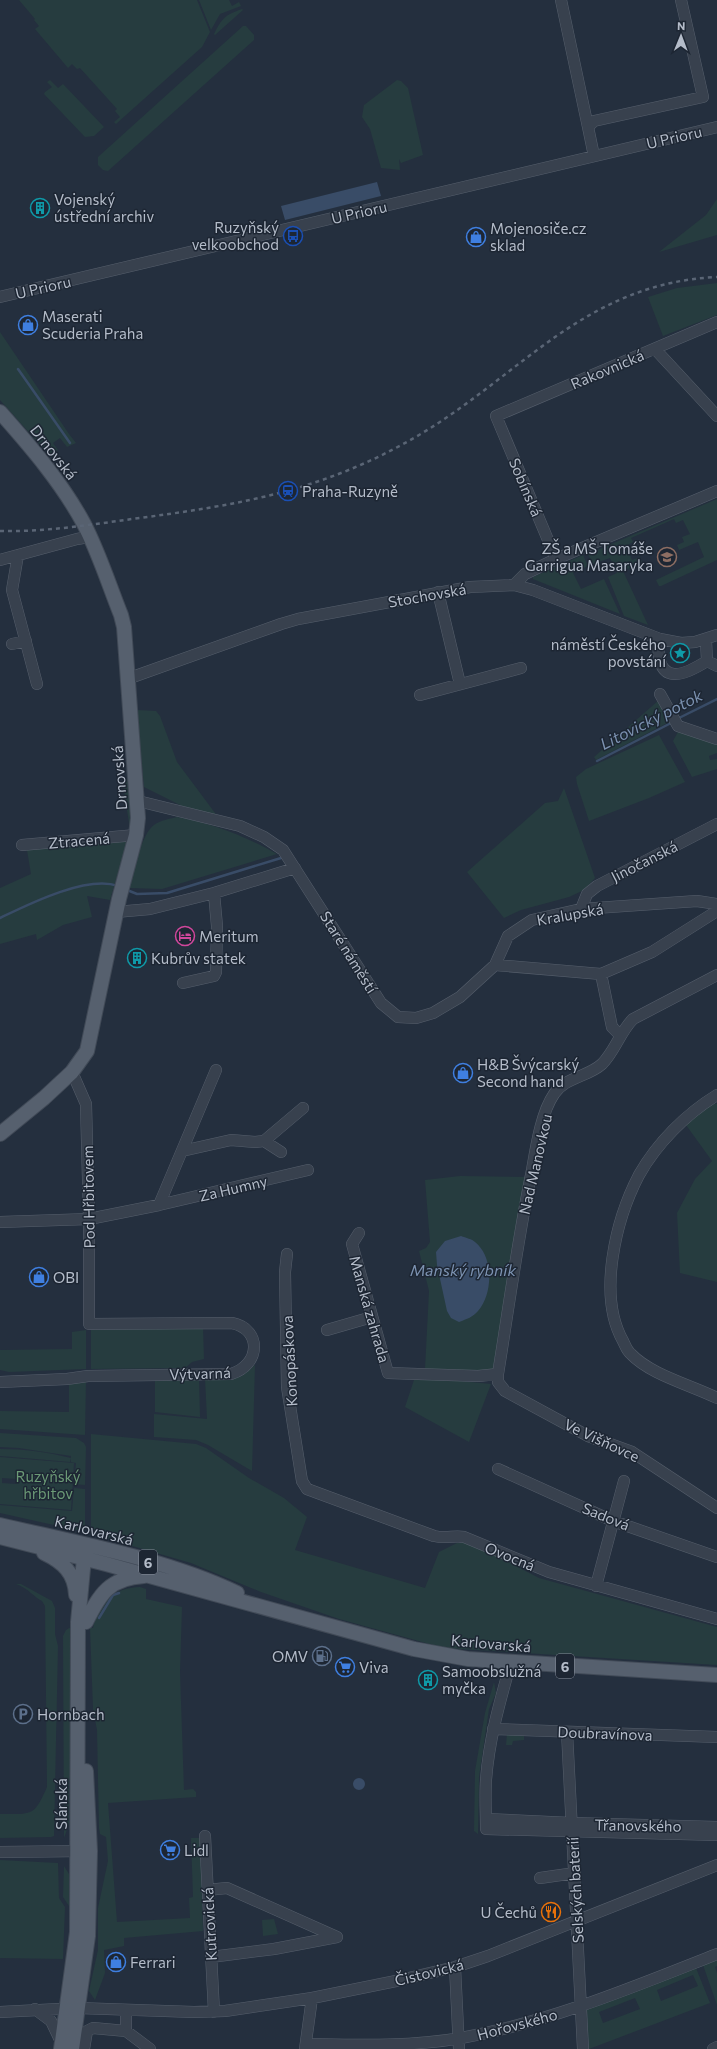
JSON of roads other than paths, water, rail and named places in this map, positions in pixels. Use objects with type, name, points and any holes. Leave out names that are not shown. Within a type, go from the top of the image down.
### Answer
[{"type":"main road","name":"Drnovská","points":[[0,412],[38,457],[68,497],[89,537],[122,620],[138,801],[136,835],[118,906],[86,1051],[72,1072],[44,1098],[0,1134]]},
{"type":"main road","name":"Karlovarská","points":[[0,1525],[150,1576],[414,1649],[468,1659],[717,1675]]},
{"type":"main road","name":"Karlovarská","points":[[0,1537],[88,1554],[206,1580],[268,1608]]},
{"type":"main road","points":[[22,1542],[56,1559],[71,1573],[75,1585],[82,1622]]},
{"type":"main road","name":"Slánská","points":[[65,2047],[72,2008],[87,1947],[84,1852],[86,1768],[82,1622],[88,1554]]},
{"type":"main road","points":[[82,1622],[98,1598],[110,1586],[128,1578],[150,1576]]},
{"type":"street","points":[[561,0],[582,96],[590,107],[594,156]]},
{"type":"street","points":[[591,124],[702,97],[681,0]]},
{"type":"street","name":"U Prioru","points":[[0,297],[717,127]]},
{"type":"street","name":"Rakovnická","points":[[496,416],[717,322]]},
{"type":"street","points":[[655,349],[717,416]]},
{"type":"street","name":"Sobínská","points":[[496,416],[556,559]]},
{"type":"street","points":[[717,491],[556,559],[525,574],[514,585],[544,594],[660,639],[681,643],[706,640],[717,635]]},
{"type":"street","points":[[0,560],[89,537]]},
{"type":"street","points":[[18,555],[12,590],[37,684]]},
{"type":"street","name":"Stochovská","points":[[127,679],[280,624],[438,592],[470,587],[514,585]]},
{"type":"street","points":[[438,592],[460,684]]},
{"type":"street","points":[[660,639],[659,660],[668,672],[674,674],[712,664],[706,640]]},
{"type":"street","points":[[12,644],[26,641]]},
{"type":"street","points":[[420,695],[521,668]]},
{"type":"street","points":[[660,694],[675,721],[717,739]]},
{"type":"street","name":"Staré náměstí","points":[[138,801],[240,826],[264,837],[283,850],[380,1003],[398,1016],[416,1018]]},
{"type":"street","name":"Jinočanská","points":[[581,909],[587,894],[597,886],[717,824]]},
{"type":"street","name":"Ztracená","points":[[22,845],[136,835]]},
{"type":"street","points":[[118,906],[150,909],[214,893],[295,868]]},
{"type":"street","points":[[183,983],[214,976],[216,972],[217,926],[214,893]]},
{"type":"street","name":"Kralupská","points":[[416,1018],[433,1013],[460,997],[495,965],[508,936],[532,920],[581,909],[697,902],[717,904]]},
{"type":"street","points":[[495,965],[601,974],[652,952],[717,912]]},
{"type":"street","points":[[601,974],[612,1027],[620,1035]]},
{"type":"street","name":"Nad Manovkou","points":[[498,1374],[527,1193],[536,1147],[549,1102],[554,1093],[563,1084],[601,1064],[620,1035],[633,1019],[717,975]]},
{"type":"street","points":[[159,1205],[216,1070]]},
{"type":"street","name":"Pod Hřbitovem","points":[[72,1072],[86,1104],[89,1219],[89,1324]]},
{"type":"street","points":[[717,1095],[681,1123],[659,1145],[640,1175],[624,1209],[615,1245],[611,1273],[611,1300],[614,1321],[630,1354],[653,1369],[717,1398]]},
{"type":"street","points":[[182,1151],[231,1140],[254,1142],[264,1141],[303,1108]]},
{"type":"street","points":[[264,1141],[281,1152]]},
{"type":"street","name":"Za Humny","points":[[0,1222],[89,1219],[159,1205],[308,1170]]},
{"type":"street","name":"Manská zahrada","points":[[360,1233],[352,1244],[388,1373],[478,1376],[498,1374]]},
{"type":"street","name":"Konopáskova","points":[[287,1254],[285,1272],[287,1387],[302,1481],[307,1488]]},
{"type":"street","points":[[327,1330],[372,1317]]},
{"type":"street","name":"Výtvarná","points":[[0,1382],[67,1379],[88,1376],[230,1374],[242,1370],[251,1361],[254,1348],[252,1338],[247,1330],[232,1323],[89,1324]]},
{"type":"street","name":"Ve Višňovce","points":[[498,1374],[498,1382],[505,1391],[588,1436],[632,1452],[717,1508]]},
{"type":"street","name":"Sadová","points":[[498,1468],[613,1520],[717,1557]]},
{"type":"street","points":[[596,1586],[624,1481]]},
{"type":"street","name":"Ovocná","points":[[307,1488],[434,1536],[447,1539],[458,1536],[464,1537],[549,1572],[717,1619]]},
{"type":"street","points":[[493,1729],[511,1662]]},
{"type":"street","name":"Doubravínova","points":[[493,1729],[717,1737]]},
{"type":"street","name":"Třanovského","points":[[493,1729],[486,1781],[486,1824],[717,1835]]},
{"type":"street","name":"Selských baterií","points":[[567,1732],[583,2049]]},
{"type":"street","name":"Třanovského","points":[[572,1828],[717,1827]]},
{"type":"street","name":"Kutrovická","points":[[204,1836],[214,2012]]},
{"type":"street","points":[[0,1852],[84,1852]]},
{"type":"street","name":"Čistovická","points":[[0,2012],[72,2008],[214,2012],[312,1998],[396,1981],[454,1967],[488,1956],[717,1865]]},
{"type":"street","points":[[540,1878],[574,1873]]},
{"type":"street","points":[[207,1890],[227,1888],[337,1937],[274,1949],[211,1957]]},
{"type":"street","name":"Hořovského","points":[[306,2046],[459,2044],[581,2007],[717,1954]]},
{"type":"street","points":[[454,1967],[459,2044]]},
{"type":"street","points":[[306,2046],[312,1998]]},
{"type":"street","points":[[35,2009],[51,2021],[65,2047]]},
{"type":"street","points":[[126,2010],[126,2031]]},
{"type":"street","points":[[84,2049],[87,2031],[93,2028],[126,2031],[150,2049]]},
{"type":"street","points":[[713,2049],[717,2047]]},
{"type":"water","points":[[377,182],[381,196],[285,220],[281,206]]},
{"type":"water","name":"Manský rybník","points":[[461,1236],[474,1241],[486,1257],[489,1286],[487,1295],[478,1311],[474,1315],[459,1322],[451,1318],[447,1311],[437,1265],[436,1252],[445,1241]]},
{"type":"water","points":[[357,1778],[361,1778],[365,1784],[361,1790],[357,1790],[353,1786],[353,1782]]},
{"type":"waterway","points":[[18,369],[70,443]]},
{"type":"waterway","name":"Litovický potok","points":[[677,719],[717,699]]},
{"type":"waterway","name":"Litovický potok","points":[[597,761],[673,722]]},
{"type":"waterway","name":"Litovický potok","points":[[127,890],[137,894],[167,893],[281,858]]},
{"type":"waterway","name":"Litovický potok","points":[[0,918],[42,899],[75,888],[91,884],[118,886]]},
{"type":"waterway","points":[[99,1618],[113,1595],[119,1593]]},
{"type":"railway","points":[[0,531],[66,528],[209,508],[280,493],[349,470],[384,454],[419,435],[456,411],[558,335],[592,314],[630,296],[671,283],[717,277]]},
{"type":"place","name":"Vojenský ústřední archiv","points":[[40,208]]},
{"type":"place","name":"Ruzyňský velkoobchod","points":[[293,236]]},
{"type":"place","name":"Mojenosiče.cz sklad","points":[[476,237]]},
{"type":"place","name":"Maserati Scuderia Praha","points":[[28,325]]},
{"type":"place","name":"Praha-Ruzyně","points":[[288,491]]},
{"type":"place","name":"ZŠ a MŠ Tomáše Garrigua Masaryka","points":[[667,557]]},
{"type":"place","name":"náměstí Českého povstání","points":[[680,653]]},
{"type":"place","name":"Meritum","points":[[185,936]]},
{"type":"place","name":"Kubrův statek","points":[[137,958]]},
{"type":"place","name":"H&B Švýcarský Second hand","points":[[463,1073]]},
{"type":"place","name":"OBI","points":[[39,1277]]},
{"type":"place","name":"OMV","points":[[322,1656]]},
{"type":"place","name":"Viva","points":[[345,1667]]},
{"type":"place","name":"Samoobslužná myčka","points":[[428,1680]]},
{"type":"place","name":"Hornbach","points":[[23,1714]]},
{"type":"place","name":"Lidl","points":[[170,1850]]},
{"type":"place","name":"U Čechů","points":[[551,1912]]},
{"type":"place","name":"Ferrari","points":[[116,1962]]},
{"type":"park label","name":"Ruzyňský hřbitov","points":[[48,1484]]}]
